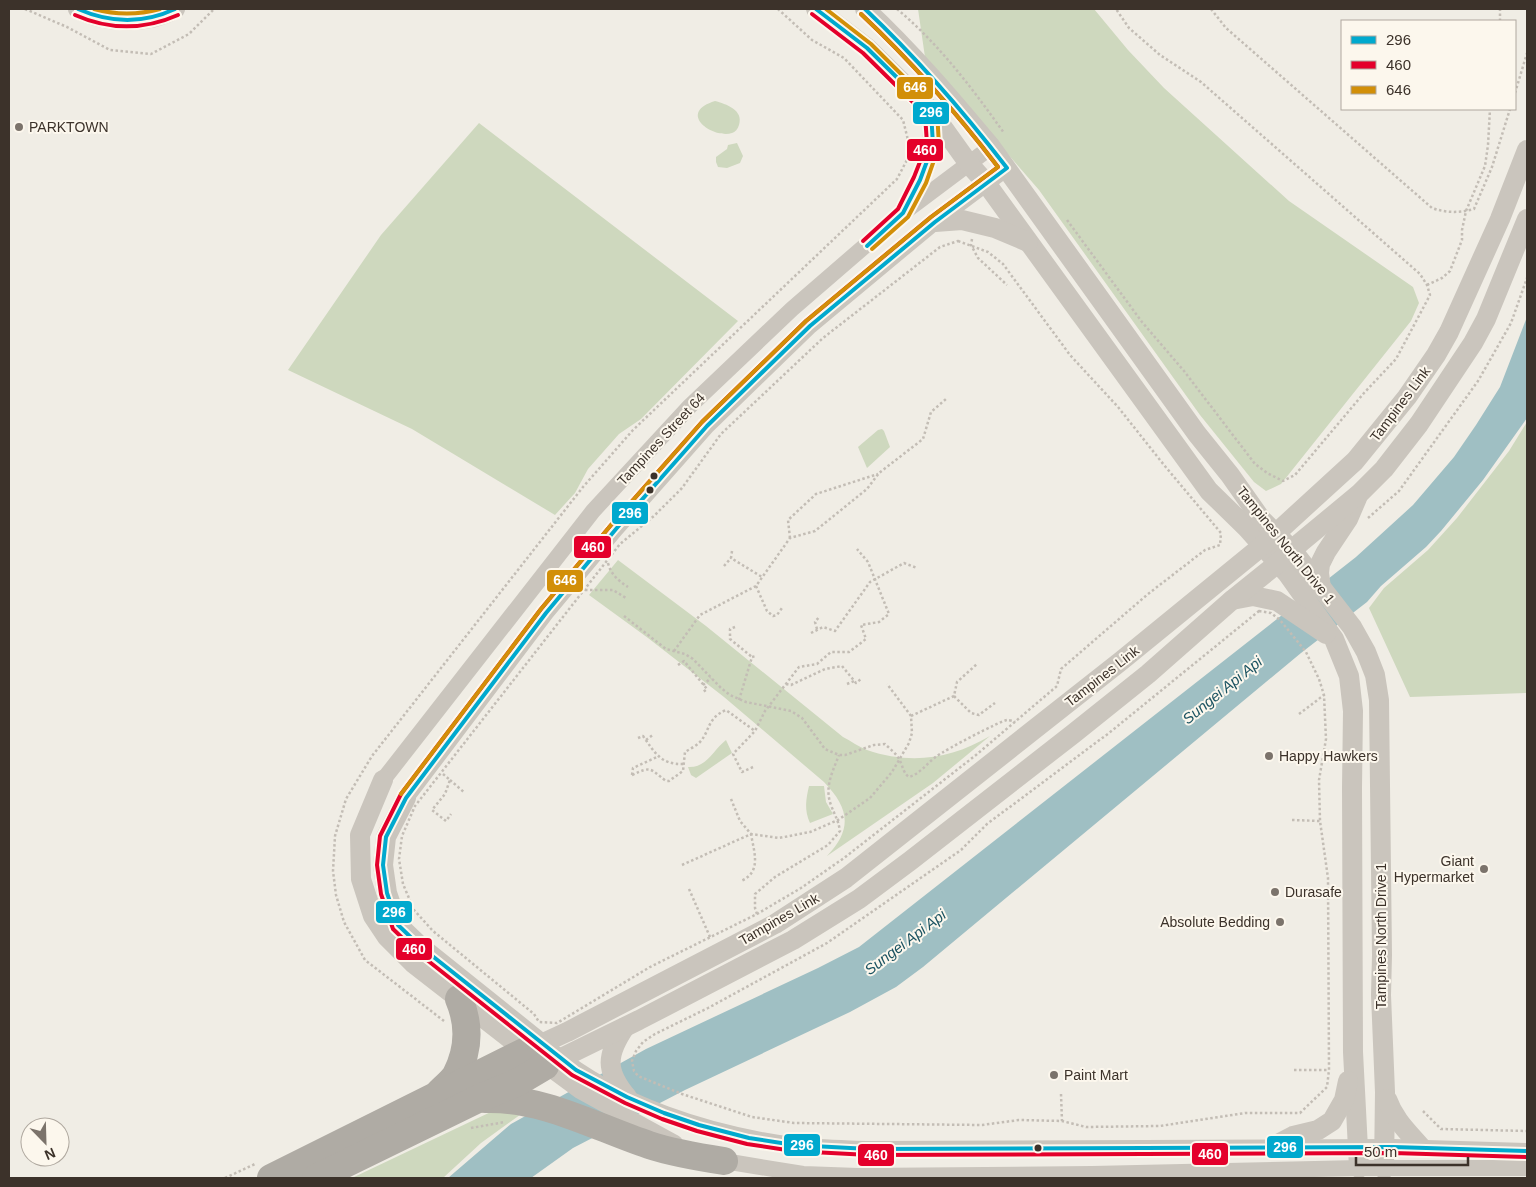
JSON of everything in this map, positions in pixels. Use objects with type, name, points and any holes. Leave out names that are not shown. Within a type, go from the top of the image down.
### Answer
[{"type":"highway","points":[[435,1097],[455,1077],[468,1037],[465,1013],[459,999]]},
{"type":"highway","points":[[271,1178],[435,1097],[548,1060]]},
{"type":"highway","points":[[316,1178],[478,1099],[518,1082],[548,1060]]},
{"type":"highway","points":[[478,1099],[503,1098],[529,1102],[630,1129],[650,1146],[686,1156],[724,1161]]},
{"type":"street","points":[[78,9],[107,19],[134,21],[166,14],[175,9]]},
{"type":"street","name":"Tampines North Drive 1","points":[[816,9],[867,48],[931,111],[1209,491],[1247,528],[1269,540],[1285,557],[1321,588],[1352,627],[1366,652],[1375,675],[1379,700],[1381,995],[1385,1092],[1384,1169]]},
{"type":"street","name":"Tampines North Drive 1","points":[[866,9],[897,38],[956,103],[999,143],[1007,168],[1197,434],[1230,474],[1262,519],[1269,540]]},
{"type":"street","points":[[903,214],[920,180],[933,144],[931,111]]},
{"type":"street","name":"Tampines Street 64","points":[[383,780],[593,511],[704,393],[792,309],[903,214],[999,143]]},
{"type":"street","name":"Tampines Link","points":[[548,1060],[690,969],[775,924],[846,878],[922,820],[1121,661],[1269,540],[1355,461],[1407,397],[1436,355],[1449,332],[1500,219],[1527,150]]},
{"type":"street","name":"Tampines Street 64","points":[[406,798],[546,613],[616,529],[707,426],[810,326],[935,222],[1007,168]]},
{"type":"street","name":"Tampines Link","points":[[548,1060],[625,1027],[793,940],[859,899],[910,862],[1148,674],[1232,600],[1359,494],[1384,469],[1419,424],[1473,343],[1486,319],[1527,219]]},
{"type":"street","points":[[935,222],[962,220],[995,228],[1028,242]]},
{"type":"street","points":[[1321,588],[1318,573],[1320,564],[1348,519],[1359,494]]},
{"type":"street","name":"Tampines North Drive 1","points":[[1285,557],[1334,639],[1349,676],[1353,711],[1353,1052],[1359,1168]]},
{"type":"street","points":[[1232,600],[1253,596],[1277,601],[1334,639]]},
{"type":"street","points":[[1352,728],[1364,736],[1380,738]]},
{"type":"street","points":[[383,780],[360,835],[361,880],[374,916],[387,937],[413,963],[459,999],[548,1060],[583,1073],[627,1097],[664,1113],[699,1125],[749,1138],[794,1145],[878,1149],[1384,1146],[1527,1151]]},
{"type":"street","points":[[406,798],[386,837],[383,866],[387,892],[398,924],[420,947],[548,1060],[630,1129]]},
{"type":"street","points":[[802,907],[812,913],[823,912],[859,899]]},
{"type":"street","points":[[625,1027],[615,1041],[610,1062],[616,1084],[627,1097]]},
{"type":"street","points":[[1274,1146],[1293,1136],[1318,1130],[1332,1121],[1344,1100],[1353,1052]]},
{"type":"street","points":[[1385,1092],[1391,1110],[1401,1126],[1421,1147]]},
{"type":"street","points":[[724,1161],[803,1174],[858,1176],[1082,1174],[1359,1168],[1527,1168]]},
{"type":"path","points":[[25,9],[67,27],[110,50],[151,54],[189,34],[214,9]]},
{"type":"path","points":[[778,9],[812,40],[844,58]]},
{"type":"path","points":[[896,9],[945,56],[974,92],[999,143]]},
{"type":"path","points":[[1062,213],[1142,322],[1184,371],[1255,464],[1283,481],[1295,475],[1364,393],[1396,359],[1430,295],[1428,285],[1413,267],[1201,82],[1160,55],[1129,28],[1116,9]]},
{"type":"path","points":[[1212,9],[1226,28],[1432,208],[1442,212],[1474,209],[1492,167],[1510,110]]},
{"type":"path","points":[[1516,89],[1527,52]]},
{"type":"path","points":[[1428,285],[1442,278],[1450,271],[1462,240],[1466,211],[1485,166],[1490,110]]},
{"type":"path","points":[[1164,465],[1118,407],[1070,355],[1003,264],[988,252],[958,241],[940,246],[823,338],[721,434],[682,488],[654,516],[620,544],[608,559],[415,806],[402,836],[399,859],[403,884],[414,910],[433,931],[534,1014],[539,1022],[557,1023],[650,967],[758,914],[801,888],[844,858],[976,755],[1057,686],[1061,669],[1148,594],[1206,550],[1220,545],[1221,533],[1211,521]]},
{"type":"path","points":[[970,245],[978,258],[1007,285]]},
{"type":"path","points":[[674,651],[700,615],[756,586],[790,538],[815,530],[867,489],[879,473],[922,439],[931,412],[946,399]]},
{"type":"path","points":[[790,538],[788,520],[816,494],[879,473]]},
{"type":"path","points":[[753,767],[742,772],[734,754],[755,731],[769,706],[799,667],[816,664],[832,652],[849,652],[866,639],[861,625],[879,622],[888,614],[868,562],[857,549]]},
{"type":"path","points":[[724,566],[731,558],[732,551]]},
{"type":"path","points":[[731,558],[762,578]]},
{"type":"path","points":[[608,559],[610,570],[618,580],[628,587]]},
{"type":"path","points":[[810,633],[823,627],[835,631],[870,582],[904,563],[917,568]]},
{"type":"path","points":[[756,586],[770,614],[773,616],[777,615],[782,608]]},
{"type":"path","points":[[584,590],[613,590],[626,598]]},
{"type":"path","points":[[1260,611],[1271,613],[1280,620],[1306,652],[1320,679],[1324,694],[1326,739],[1319,780],[1320,821],[1328,878],[1329,1070],[1327,1086],[1300,1113],[1245,1113],[1160,1126],[1086,1127],[1062,1122],[1019,1120],[982,1125],[794,1123],[752,1117],[682,1094],[638,1076],[634,1071],[632,1061],[636,1051],[643,1042],[827,943],[961,850],[987,824],[1109,733],[1260,611]]},
{"type":"path","points":[[766,616],[770,614]]},
{"type":"path","points":[[624,616],[666,649],[685,654],[693,659],[721,688],[739,700],[791,711],[802,718],[825,749],[839,755],[845,755],[874,745],[885,744],[900,760],[905,775],[909,777],[916,775],[938,755],[958,744],[1008,720],[1015,722]]},
{"type":"path","points":[[817,630],[816,622],[819,617]]},
{"type":"path","points":[[735,627],[730,629],[730,639],[752,658]]},
{"type":"path","points":[[739,700],[752,658],[756,656]]},
{"type":"path","points":[[678,665],[684,661],[707,689],[703,692]]},
{"type":"path","points":[[954,696],[957,682],[977,664]]},
{"type":"path","points":[[786,684],[791,684],[825,669],[842,666],[854,681]]},
{"type":"path","points":[[703,685],[711,678]]},
{"type":"path","points":[[846,684],[854,681],[856,683],[861,679]]},
{"type":"path","points":[[682,865],[751,834],[779,838],[810,832],[838,820],[870,798],[900,760],[912,733],[911,716],[887,684]]},
{"type":"path","points":[[1299,714],[1324,694]]},
{"type":"path","points":[[954,696],[970,713],[979,715],[995,704]]},
{"type":"path","points":[[911,716],[954,696]]},
{"type":"path","points":[[657,757],[633,768],[632,775],[648,768],[666,781],[683,771],[686,752],[700,742],[710,722],[723,711],[726,710],[755,731]]},
{"type":"path","points":[[646,740],[654,734]]},
{"type":"path","points":[[638,738],[643,736],[657,757],[673,764],[684,764]]},
{"type":"path","points":[[758,914],[754,908],[755,894],[775,877],[828,844],[840,831],[827,791],[829,780],[839,755]]},
{"type":"path","points":[[441,773],[465,792]]},
{"type":"path","points":[[450,780],[445,794],[432,810],[446,821],[451,814]]},
{"type":"path","points":[[731,798],[740,821],[751,834],[755,857],[754,870],[748,878],[740,881]]},
{"type":"path","points":[[1292,820],[1320,821]]},
{"type":"path","points":[[689,889],[710,937]]},
{"type":"path","points":[[1294,1070],[1329,1070]]},
{"type":"path","points":[[1061,1094],[1062,1122]]},
{"type":"path","points":[[1423,1111],[1441,1129],[1527,1131]]},
{"type":"green space","points":[[918,9],[1094,9],[1128,50],[1164,88],[1289,201],[1413,287],[1419,303],[1411,321],[1281,484],[1266,491],[1254,482],[1200,415],[1039,190],[966,106],[926,64]]},
{"type":"green space","points":[[715,101],[733,109],[739,115],[739,125],[734,132],[724,134],[708,129],[698,118],[699,112],[704,106]]},
{"type":"green space","points":[[479,123],[738,321],[641,419],[619,434],[588,469],[575,493],[555,515],[412,429],[288,370],[381,235]]},
{"type":"green space","points":[[737,143],[743,156],[740,163],[727,168],[718,167],[716,157],[727,149],[728,145]]},
{"type":"green space","points":[[1527,422],[1527,693],[1410,697],[1369,608],[1384,588],[1428,550],[1457,518],[1509,451]]},
{"type":"green space","points":[[882,429],[890,447],[867,468],[858,447],[878,430]]},
{"type":"green space","points":[[618,560],[706,626],[843,737],[864,749],[883,755],[899,757],[930,757],[961,750],[990,736],[933,783],[827,856],[841,837],[845,819],[839,801],[824,782],[724,697],[589,595]]},
{"type":"green space","points":[[726,740],[732,753],[696,778],[691,775],[688,767],[695,767],[705,762]]},
{"type":"green space","points":[[809,786],[824,786],[826,802],[833,814],[810,823],[806,804]]},
{"type":"green space","points":[[497,1109],[524,1112],[481,1143],[443,1178],[352,1178]]},
{"type":"water","name":"Sungei Api Api","points":[[1527,317],[1527,418],[1483,480],[1441,531],[1426,547],[1381,586],[1367,602],[1301,653],[923,967],[896,987],[850,1012],[685,1090],[573,1148],[531,1178],[448,1178],[511,1124],[646,1049],[859,947],[1356,557],[1413,505],[1454,457],[1500,387]]},
{"type":"transit line","name":"296","points":[[78,9],[102,17],[126,20],[151,17],[175,9]]},
{"type":"transit line","name":"646","points":[[94,9],[127,14],[160,9]]},
{"type":"transit line","name":"296","points":[[816,9],[867,48],[931,111],[933,145],[920,180],[903,213],[867,246]]},
{"type":"transit line","name":"646","points":[[826,9],[871,44],[937,110],[939,146],[926,183],[908,217],[872,249]]},
{"type":"transit line","name":"296","points":[[865,9],[939,85],[1007,168],[935,222],[810,326],[707,426],[616,529],[546,613],[406,798],[386,837],[383,865],[387,893],[398,925],[421,947],[576,1070],[627,1097],[664,1113],[699,1125],[749,1138],[794,1145],[869,1149],[1393,1147],[1527,1151]]},
{"type":"transit line","name":"460","points":[[812,14],[863,53],[925,114],[927,144],[914,177],[898,209],[863,241]]},
{"type":"transit line","name":"460","points":[[861,14],[932,87],[998,167],[931,217],[806,321],[702,422],[611,525],[541,609],[401,794],[380,836],[377,865],[381,894],[393,929],[417,952],[572,1075],[625,1103],[662,1119],[697,1131],[747,1144],[793,1151],[869,1155],[1393,1153],[1527,1157]]},
{"type":"transit line","name":"646","points":[[401,794],[541,609],[611,525],[702,422],[806,321],[931,217],[998,167],[966,126],[898,50],[861,14]]},
{"type":"transit line","name":"460","points":[[75,15],[114,26],[139,26],[178,15]]},
{"type":"place","name":"PARKTOWN","points":[[19,127]]},
{"type":"place","name":"Happy Hawkers","points":[[1269,756]]},
{"type":"place","name":"Giant Hypermarket","points":[[1484,869]]},
{"type":"place","name":"Durasafe","points":[[1275,892]]},
{"type":"place","name":"Absolute Bedding","points":[[1280,922]]},
{"type":"place","name":"Paint Mart","points":[[1054,1075]]}]
